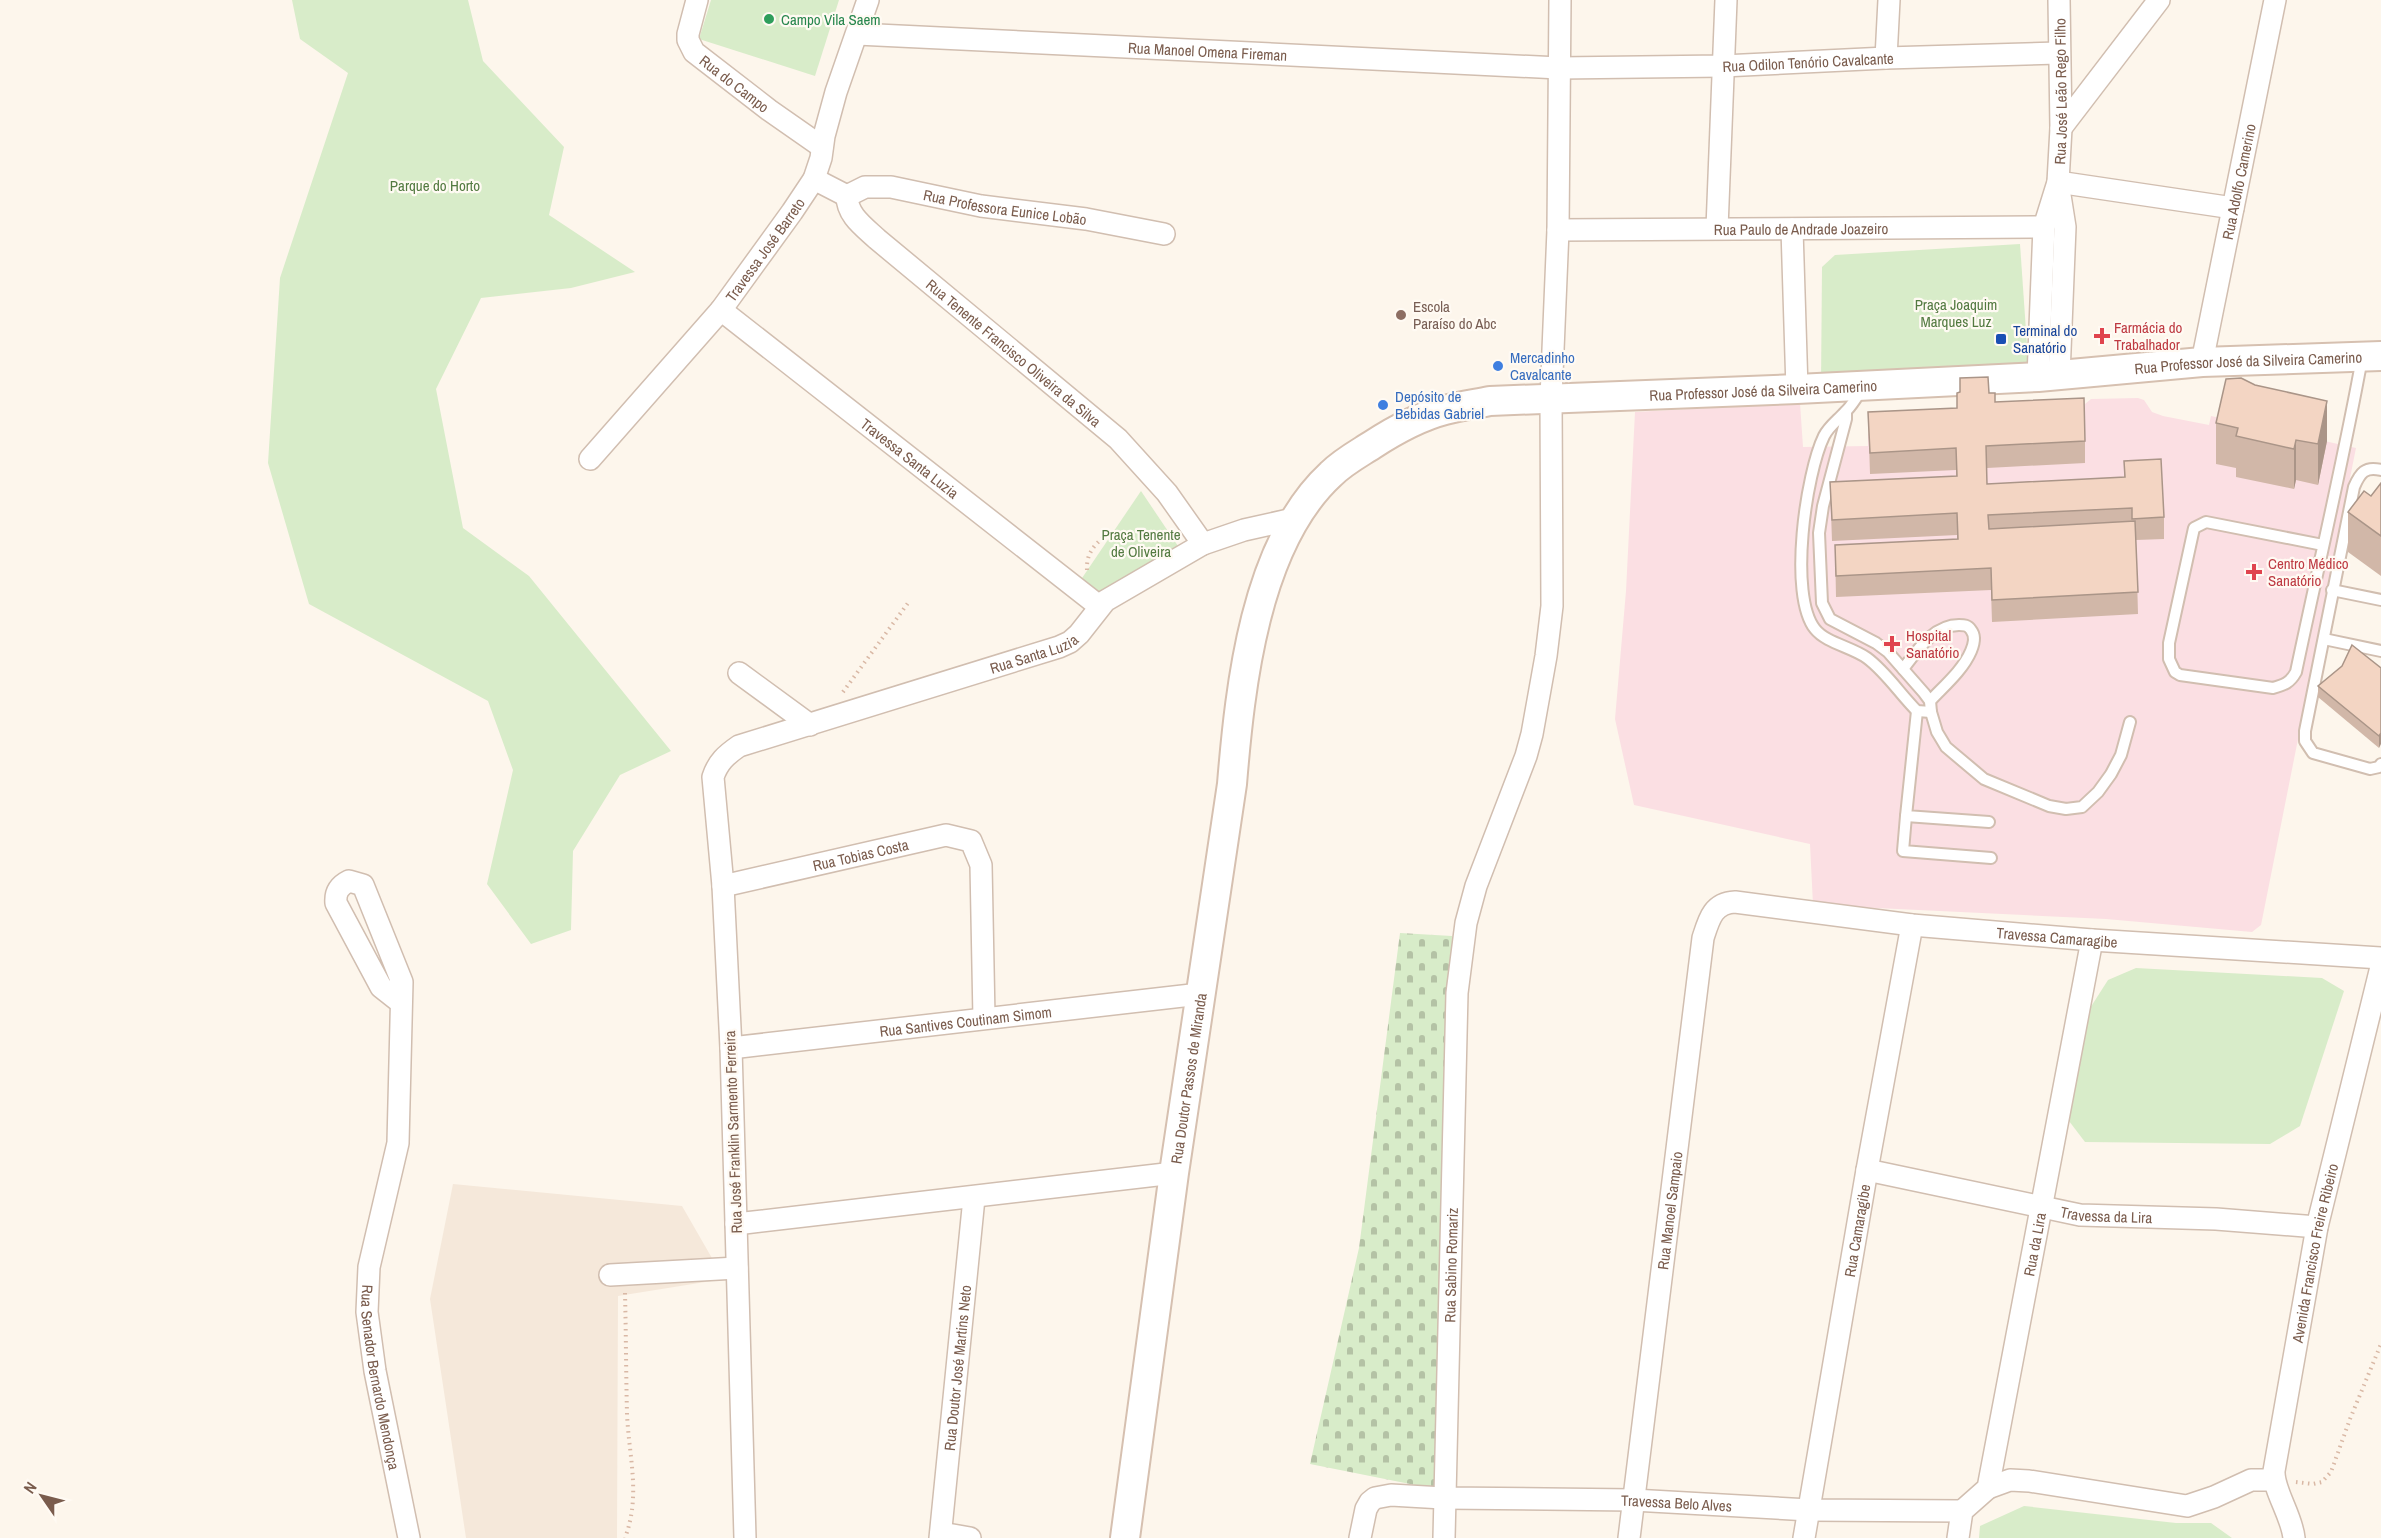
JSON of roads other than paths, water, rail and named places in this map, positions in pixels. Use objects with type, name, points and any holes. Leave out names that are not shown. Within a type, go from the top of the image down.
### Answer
[{"type":"street","name":"Rua do Campo","points":[[697,0],[688,34],[688,40],[694,52],[769,110],[822,147]]},
{"type":"street","name":"Travessa José Barreto","points":[[590,459],[721,310],[814,179],[836,92],[868,0]]},
{"type":"street","name":"Rua Sabino Romariz","points":[[1444,1538],[1443,1498],[1457,993],[1466,922],[1476,886],[1526,756],[1546,656],[1552,606],[1551,398],[1558,230],[1560,0]]},
{"type":"street","points":[[1717,228],[1726,0]]},
{"type":"street","points":[[1886,57],[1889,0]]},
{"type":"street","name":"Rua José Leão Rego Filho","points":[[2049,376],[2065,227],[2058,182],[2061,128],[2058,53],[2059,0]]},
{"type":"street","points":[[2061,128],[2159,0]]},
{"type":"street","name":"Rua Adolfo Camerino","points":[[2202,362],[2275,0]]},
{"type":"street","name":"Rua Manoel Omena Fireman","points":[[857,34],[1558,68]]},
{"type":"street","name":"Rua Odilon Tenório Cavalcante","points":[[1558,68],[1723,66],[1886,57],[2058,53]]},
{"type":"street","points":[[814,179],[847,196]]},
{"type":"street","points":[[2058,182],[2233,208]]},
{"type":"street","name":"Rua José Leão Rego Filho","points":[[2049,376],[2044,227],[2058,182]]},
{"type":"street","name":"Rua Professora Eunice Lobão","points":[[847,196],[865,187],[891,187],[981,206],[1086,219],[1164,234]]},
{"type":"street","name":"Rua Tenente Francisco Oliveira da Silva","points":[[847,196],[847,204],[855,219],[877,239],[1118,439],[1167,493],[1203,544]]},
{"type":"street","name":"Rua Paulo de Andrade Joazeiro","points":[[1558,230],[2044,227]]},
{"type":"street","points":[[1792,229],[1797,389]]},
{"type":"street","name":"Travessa Santa Luzia","points":[[721,310],[1094,602]]},
{"type":"street","name":"Rua Professor José da Silveira Camerino","points":[[1256,622],[1268,576],[1293,519],[1331,473],[1408,423],[1445,410],[1490,401],[2049,376],[2202,362],[2372,357]]},
{"type":"street","name":"Rua Santa Luzia","points":[[747,744],[1059,647],[1070,642],[1079,634],[1094,602],[1105,601],[1203,544],[1244,530],[1293,519]]},
{"type":"street","name":"Rua Doutor Passos de Miranda","points":[[1125,1538],[1174,1173],[1232,783],[1242,694],[1256,622]]},
{"type":"street","points":[[739,673],[816,723]]},
{"type":"street","name":"Rua José Franklin Sarmento Ferreira","points":[[745,1538],[731,1048],[723,886],[712,777],[726,755],[739,746],[747,744]]},
{"type":"street","name":"Rua Tobias Costa","points":[[723,886],[946,835],[971,841],[981,865],[984,1018]]},
{"type":"street","name":"Rua Senador Bernardo Mendonça","points":[[400,1002],[381,987],[336,903],[337,890],[342,884],[349,881],[363,885],[402,982],[398,1143],[369,1267],[367,1312],[375,1371],[409,1538]]},
{"type":"street","name":"Travessa Camaragibe","points":[[1735,902],[1912,925],[2381,958]]},
{"type":"street","name":"Rua Manoel Sampaio","points":[[1629,1538],[1703,938],[1709,917],[1717,907],[1735,902]]},
{"type":"street","name":"Rua Camaragibe","points":[[1804,1538],[1866,1170],[1912,925]]},
{"type":"street","name":"Rua da Lira","points":[[1988,1488],[2092,939]]},
{"type":"street","name":"Avenida Francisco Freire Ribeiro","points":[[2282,1480],[2317,1227],[2381,967]]},
{"type":"street","name":"Rua Santives Coutinam Simom","points":[[731,1048],[1200,994]]},
{"type":"street","name":"Travessa da Lira","points":[[1866,1170],[2042,1209],[2080,1215],[2216,1219],[2317,1227]]},
{"type":"street","points":[[736,1224],[1174,1173]]},
{"type":"street","name":"Rua Doutor José Martins Neto","points":[[940,1536],[974,1198]]},
{"type":"street","points":[[617,1275],[737,1268]]},
{"type":"street","points":[[1958,1538],[1962,1510],[1988,1488],[2010,1480],[2187,1506],[2252,1480],[2282,1480],[2294,1538]]},
{"type":"street","name":"Travessa Belo Alves","points":[[1360,1538],[1366,1509],[1370,1502],[1375,1498],[1391,1495],[1443,1498],[1633,1500],[1809,1510],[1962,1510]]},
{"type":"street","points":[[940,1536],[970,1538]]},
{"type":"lane","points":[[2323,545],[2206,522],[2194,528],[2169,643],[2169,659],[2175,672],[2180,675],[2273,688],[2284,686],[2291,680],[2296,672],[2342,464],[2372,357]]},
{"type":"lane","points":[[1866,385],[1846,412],[1824,435],[1806,504],[1802,533],[1803,597],[1806,609],[1814,628],[1819,633],[1855,650],[1875,665],[1917,711],[1903,851],[1991,858]]},
{"type":"lane","points":[[1846,412],[1823,506],[1819,533],[1822,603],[1830,619],[1876,643],[1903,669],[1930,707],[1937,732],[1946,747],[1984,779],[2031,799],[2066,809],[2082,807],[2098,792],[2111,774],[2121,755],[2130,722]]},
{"type":"lane","points":[[2381,470],[2368,468],[2358,477],[2332,591],[2305,731],[2308,749],[2324,758],[2370,769],[2379,767],[2381,764]]},
{"type":"lane","points":[[2332,591],[2381,600]]},
{"type":"lane","points":[[1903,669],[1928,638],[1941,629],[1966,625],[1972,631],[1975,641],[1971,652],[1930,707],[1917,711]]},
{"type":"lane","points":[[2324,639],[2381,651]]},
{"type":"lane","points":[[1906,816],[1989,822]]},
{"type":"place","name":"Campo Vila Saem","points":[[769,19]]},
{"type":"place","name":"Escola Paraíso do Abc","points":[[1401,315]]},
{"type":"place","name":"Farmácia do Trabalhador","points":[[2102,336]]},
{"type":"place","name":"Terminal do Sanatório","points":[[2001,339]]},
{"type":"place","name":"Mercadinho Cavalcante","points":[[1498,366]]},
{"type":"place","name":"Depósito de Bebidas Gabriel","points":[[1383,405]]},
{"type":"place","name":"Centro Médico Sanatório","points":[[2254,572]]},
{"type":"place","name":"Hospital Sanatório","points":[[1892,644]]},
{"type":"park label","name":"Parque do Horto","points":[[435,185]]},
{"type":"park label","name":"Praça Joaquim Marques Luz","points":[[1956,312]]},
{"type":"park label","name":"Praça Tenente de Oliveira","points":[[1141,542]]}]
